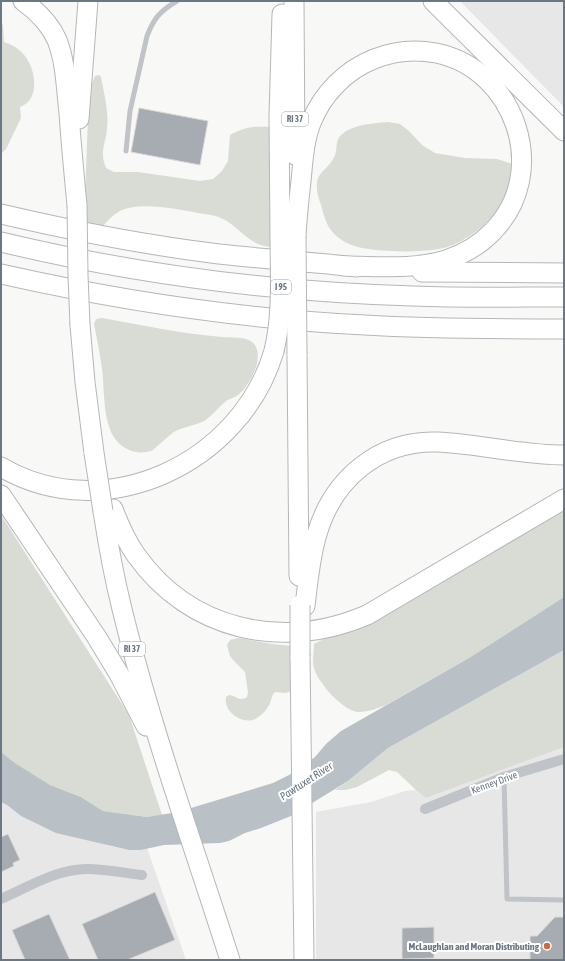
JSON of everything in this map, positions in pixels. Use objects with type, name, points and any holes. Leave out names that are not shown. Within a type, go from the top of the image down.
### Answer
[{"type":"highway","points":[[23,1],[37,12],[52,30],[63,58],[77,205]]},
{"type":"highway","name":"RI 37","points":[[88,1],[79,120],[77,205],[80,325],[85,382],[94,453],[108,510],[113,569],[130,642],[173,784],[230,960]]},
{"type":"highway","points":[[282,1],[279,116],[288,236]]},
{"type":"highway","name":"RI 37","points":[[294,1],[288,236],[297,354],[303,606],[300,656],[305,960]]},
{"type":"highway","points":[[433,1],[564,130]]},
{"type":"highway","points":[[1,467],[24,478],[42,484],[63,488],[84,490],[128,486],[166,473],[184,464],[223,435],[238,419],[252,400],[261,384],[274,351],[278,335],[288,236],[308,132],[321,104],[339,82],[358,67],[385,55],[405,51],[423,51],[444,55],[461,62],[478,72],[495,87],[501,96],[512,114],[519,135],[521,156],[519,178],[514,198],[505,216],[493,231],[480,243],[467,251],[444,260],[424,265],[411,266],[344,266]]},
{"type":"highway","points":[[1,214],[81,231],[173,247],[253,258],[431,273],[564,273]]},
{"type":"highway","name":"I 95","points":[[1,242],[118,265],[192,277],[258,285],[407,296],[564,297]]},
{"type":"highway","points":[[1,274],[139,301],[221,313],[291,320],[433,328],[564,329]]},
{"type":"highway","points":[[303,606],[311,557],[317,533],[326,510],[336,492],[347,478],[373,458],[395,448],[428,442],[536,454],[564,455]]},
{"type":"highway","points":[[1,495],[108,655],[150,735],[173,784]]},
{"type":"highway","points":[[108,510],[142,562],[164,586],[188,605],[233,625],[262,632],[290,633],[330,628],[349,623],[372,613],[564,499]]},
{"type":"street","name":"Kenney Drive","points":[[425,809],[504,777],[564,759]]},
{"type":"street","points":[[1,899],[51,877],[74,870],[88,869],[142,875]]},
{"type":"lane","points":[[126,151],[130,111],[147,36],[151,25],[157,16],[165,8],[176,1]]},
{"type":"lane","points":[[504,777],[507,899],[564,900]]},
{"type":"shaded area","points":[[460,1],[564,1],[564,107]]},
{"type":"shaded area","points":[[1,23],[3,25],[4,42],[12,45],[23,53],[31,66],[34,86],[31,97],[27,103],[20,107],[21,118],[6,149],[1,154]]},
{"type":"shaded area","points":[[99,75],[101,77],[107,116],[103,157],[106,168],[114,172],[138,172],[200,181],[213,179],[222,171],[228,161],[230,135],[240,130],[250,128],[271,127],[270,247],[249,239],[234,226],[221,218],[170,208],[149,206],[130,208],[117,213],[103,226],[84,223],[89,91],[95,76]]},
{"type":"shaded area","points":[[388,122],[400,124],[422,145],[435,153],[465,158],[497,159],[512,164],[509,183],[503,201],[492,217],[482,227],[465,239],[453,245],[444,248],[421,251],[395,251],[362,248],[345,242],[334,234],[326,222],[317,192],[318,178],[330,164],[336,153],[337,142],[340,136],[345,132],[359,126]]},
{"type":"shaded area","points":[[102,318],[192,334],[249,340],[256,347],[258,354],[255,370],[243,391],[226,401],[206,420],[174,432],[151,451],[131,451],[119,444],[116,440],[108,424],[106,415],[102,369],[94,324],[96,319]]},
{"type":"shaded area","points":[[564,508],[564,597],[469,658],[377,709],[363,712],[353,711],[339,702],[326,689],[316,674],[313,665],[314,644]]},
{"type":"shaded area","points":[[1,515],[129,715],[162,815],[147,817],[103,811],[81,797],[50,785],[15,763],[1,752]]},
{"type":"shaded area","points":[[239,638],[292,646],[292,691],[285,693],[275,692],[266,710],[257,718],[250,720],[240,719],[235,716],[228,708],[226,702],[226,697],[229,695],[240,699],[247,697],[248,692],[245,672],[230,656],[227,645],[230,640]]},
{"type":"shaded area","points":[[564,650],[564,747],[426,798],[397,772],[389,770],[357,787],[345,790],[335,790],[388,748]]},
{"type":"shaded area","points":[[564,747],[564,960],[316,960],[316,812],[371,802],[405,791],[416,790],[426,798]]},
{"type":"shaded area","points":[[1,802],[21,816],[110,846],[129,850],[147,848],[186,960],[1,960]]},
{"type":"water","name":"Pawtuxet River","points":[[564,597],[564,650],[388,748],[348,781],[291,816],[245,833],[229,841],[220,843],[164,845],[141,850],[129,850],[56,833],[21,816],[1,802],[1,752],[15,763],[50,785],[81,797],[103,811],[147,817],[178,812],[273,783],[291,774],[315,757],[326,744],[341,731],[469,658]]},
{"type":"building","points":[[139,108],[208,121],[200,165],[131,152]]},
{"type":"building","points":[[8,834],[20,860],[13,863],[14,866],[1,872],[1,837]]},
{"type":"building","points":[[155,892],[175,940],[127,960],[98,960],[82,924]]},
{"type":"building","points":[[49,914],[70,960],[25,960],[12,930]]},
{"type":"building","name":"McLaughlan and Moran Distributing","points":[[555,917],[564,917],[564,960],[530,960],[530,936],[537,936]]},
{"type":"building","points":[[434,927],[434,958],[402,959],[402,928]]},
{"type":"place","name":"McLaughlan and Moran Distributing","points":[[547,946]]}]
